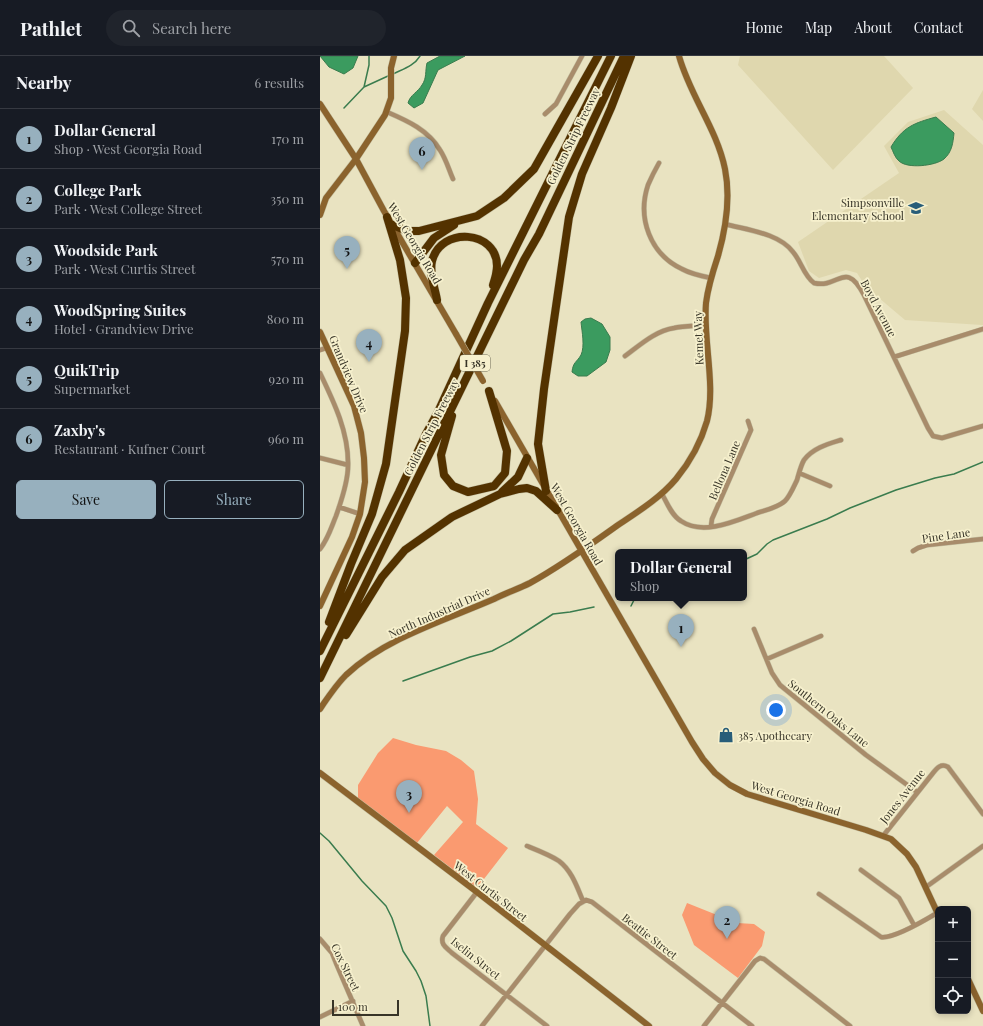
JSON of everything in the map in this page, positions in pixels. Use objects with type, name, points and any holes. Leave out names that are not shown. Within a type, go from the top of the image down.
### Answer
[{"type":"highway","points":[[393,225],[407,231],[419,231],[477,216],[504,198],[534,169],[598,56]]},
{"type":"highway","name":"Golden Strip Freeway","points":[[320,651],[438,412],[488,303],[611,56]]},
{"type":"highway","name":"Golden Strip Freeway","points":[[320,678],[524,260],[539,234],[624,56]]},
{"type":"highway","points":[[546,491],[538,444],[544,389],[569,217],[582,174],[611,108],[631,56]]},
{"type":"highway","points":[[320,646],[351,564],[372,514],[386,464],[405,330],[406,298],[400,260],[388,216]]},
{"type":"highway","points":[[415,262],[434,238],[459,221]]},
{"type":"highway","points":[[438,300],[432,270],[432,261],[436,253],[442,245],[450,240],[471,237],[478,239],[490,248],[496,260],[497,272],[488,303]]},
{"type":"highway","points":[[460,392],[440,455],[444,475],[453,486],[468,492],[494,486],[505,473],[507,451],[489,391]]},
{"type":"highway","points":[[500,494],[518,477],[527,458]]},
{"type":"highway","points":[[324,670],[382,577],[406,550],[452,517],[500,494],[527,488],[536,491],[557,510]]},
{"type":"street","points":[[320,215],[326,198],[381,124],[387,112],[391,98],[391,68],[394,56]]},
{"type":"street","points":[[545,114],[556,104],[582,56]]},
{"type":"street","name":"Kemet Way","points":[[581,551],[662,494],[676,478],[694,452],[707,420],[710,378],[705,325],[706,300],[725,224],[728,202],[725,167],[720,149],[712,130],[690,88],[679,56]]},
{"type":"street","name":"West Georgia Road","points":[[320,104],[356,159],[546,491],[703,759],[715,773],[730,785],[747,794],[891,839],[907,854],[916,867],[935,906]]},
{"type":"street","points":[[387,112],[415,125],[430,137],[441,151],[453,179]]},
{"type":"street","points":[[659,163],[648,185],[644,204],[646,226],[650,237],[665,258],[674,265],[687,271],[711,278]]},
{"type":"street","name":"Boyd Avenue","points":[[725,224],[771,236],[782,241],[794,252],[807,276],[814,283],[824,283],[847,277],[854,280],[864,295],[933,436],[942,438],[983,426]]},
{"type":"street","points":[[625,356],[660,332],[673,328],[705,325]]},
{"type":"street","points":[[894,357],[983,329]]},
{"type":"street","name":"Grandview Drive","points":[[320,332],[323,349],[354,406],[361,433],[365,482],[360,514],[352,537],[320,606]]},
{"type":"street","points":[[320,373],[337,409],[344,432],[348,465],[339,507],[326,542],[320,549]]},
{"type":"street","name":"Bellona Lane","points":[[711,526],[712,519],[750,430],[748,421]]},
{"type":"street","points":[[662,494],[671,510],[680,521],[690,526],[726,524],[775,507],[785,500],[794,485],[804,460],[812,452],[822,446],[841,440]]},
{"type":"street","points":[[320,458],[348,465]]},
{"type":"street","points":[[799,472],[830,486]]},
{"type":"street","points":[[339,507],[360,514]]},
{"type":"street","name":"Pine Lane","points":[[913,551],[927,545],[983,539]]},
{"type":"street","name":"North Industrial Drive","points":[[320,710],[331,692],[346,675],[367,658],[401,639],[530,582],[581,551]]},
{"type":"street","name":"Southern Oaks Lane","points":[[754,629],[775,678],[785,690],[866,755],[917,792]]},
{"type":"street","points":[[767,659],[821,636]]},
{"type":"street","name":"Jones Avenue","points":[[883,836],[938,766],[942,765],[946,766],[983,814]]},
{"type":"street","name":"West Curtis Street","points":[[320,773],[477,892],[649,1026]]},
{"type":"street","points":[[482,1026],[570,914],[583,901],[567,869],[558,861],[527,846]]},
{"type":"street","points":[[926,887],[983,846]]},
{"type":"street","points":[[861,870],[900,898],[914,925]]},
{"type":"street","name":"Iselin Street","points":[[477,892],[443,936],[442,942],[444,946],[547,1026]]},
{"type":"street","points":[[819,894],[879,937],[888,937],[935,914]]},
{"type":"street","name":"Beattie Street","points":[[583,901],[588,900],[592,902],[752,1026]]},
{"type":"street","name":"Cox Street","points":[[320,939],[332,953],[362,1026]]},
{"type":"street","points":[[704,1026],[756,960],[762,958],[850,1026]]},
{"type":"street","points":[[971,985],[983,1011]]},
{"type":"street","points":[[320,1017],[353,1001]]},
{"type":"shaded area","points":[[320,56],[358,56],[353,68],[344,74],[329,67]]},
{"type":"shaded area","points":[[440,56],[465,56],[438,70],[423,103],[414,108],[408,103],[410,98],[424,82],[427,63]]},
{"type":"shaded area","points":[[740,56],[884,56],[913,88],[833,170],[738,65]]},
{"type":"shaded area","points":[[983,90],[983,121],[972,109]]},
{"type":"shaded area","name":"Simpsonville Elementary School","points":[[944,110],[983,145],[983,325],[905,320],[866,287],[857,273],[846,270],[819,278],[809,271],[798,242],[899,173],[884,146],[908,122]]},
{"type":"shaded area","points":[[936,117],[954,133],[952,147],[947,156],[940,161],[921,166],[908,165],[899,161],[891,147],[895,140],[905,130],[915,124]]},
{"type":"shaded area","points":[[591,318],[602,324],[610,337],[610,350],[606,362],[587,376],[578,376],[572,372],[574,364],[581,355],[583,347],[581,322],[585,319]]},
{"type":"shaded area","points":[[393,738],[416,745],[446,751],[461,760],[474,771],[478,799],[476,824],[508,848],[477,888],[434,855],[463,822],[447,806],[417,843],[358,798],[358,785],[378,753]]},
{"type":"shaded area","points":[[687,903],[737,923],[754,924],[765,932],[762,946],[738,978],[694,945],[682,915]]},
{"type":"waterway","points":[[364,87],[369,65],[369,56]]},
{"type":"waterway","points":[[393,74],[411,65],[420,56]]},
{"type":"waterway","points":[[344,108],[364,87],[388,76]]},
{"type":"waterway","points":[[747,559],[757,554],[773,540],[827,519],[850,508],[896,490],[954,474],[983,462]]},
{"type":"waterway","points":[[631,606],[634,601]]},
{"type":"waterway","points":[[403,681],[470,657],[492,651],[511,641],[553,614],[594,607]]},
{"type":"waterway","points":[[320,833],[329,841],[362,881],[386,906],[392,918],[403,951],[421,981],[426,996],[430,1026]]},
{"type":"place","name":"Zaxby's","points":[[422,170]]},
{"type":"place","name":"Simpsonville Elementary School","points":[[916,208]]},
{"type":"place","name":"QuikTrip","points":[[347,269]]},
{"type":"place","name":"WoodSpring Suites","points":[[369,362]]},
{"type":"place","name":"Dollar General","points":[[681,647]]},
{"type":"place","name":"385 Apothecary","points":[[726,735]]},
{"type":"place","name":"Woodside Park","points":[[409,813]]},
{"type":"place","name":"College Park","points":[[727,939]]}]
